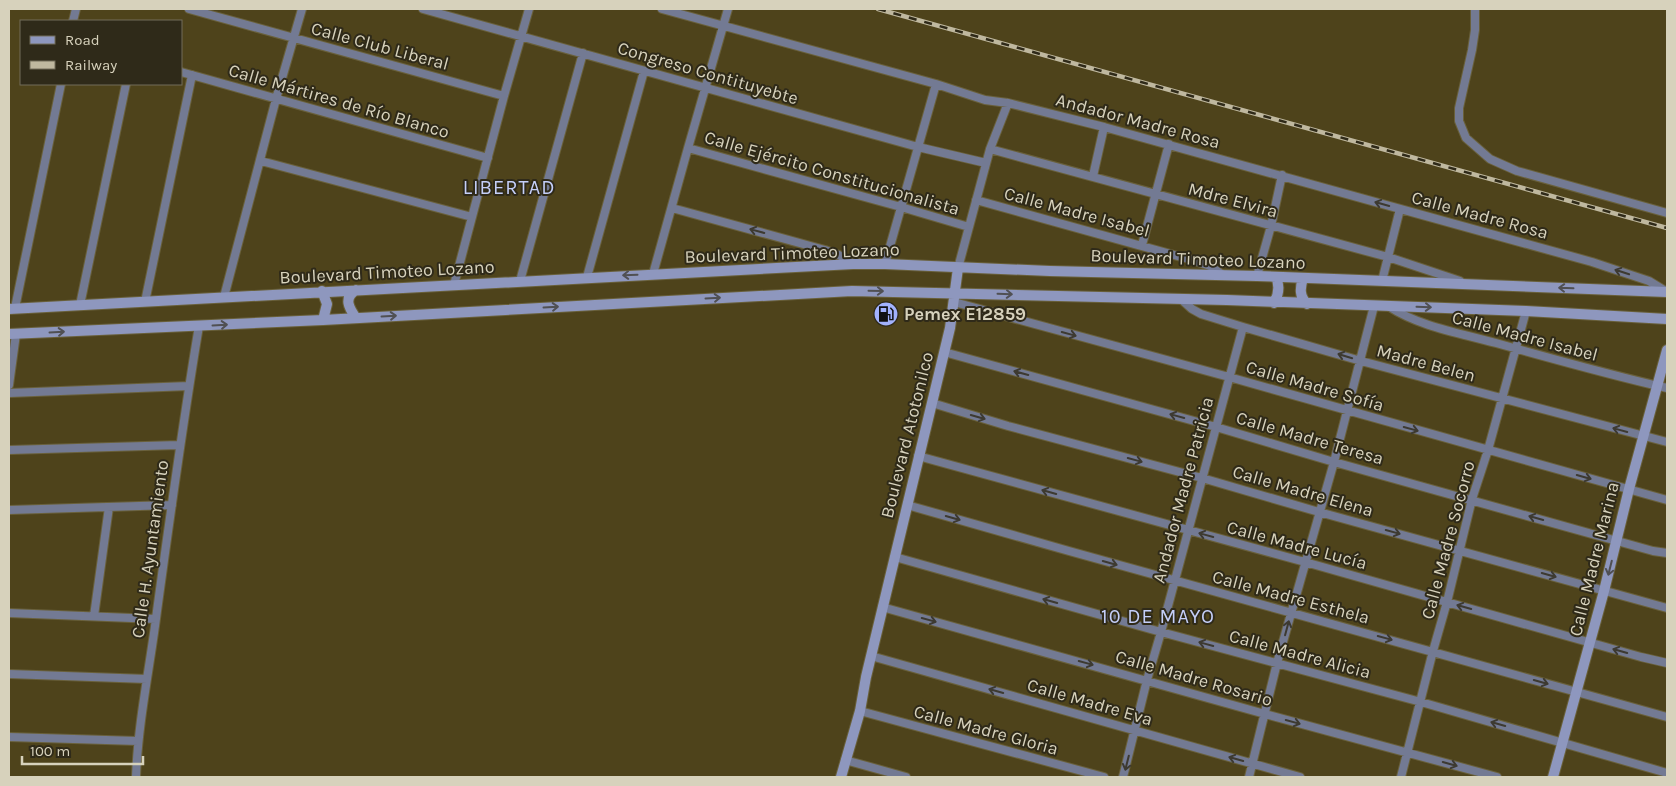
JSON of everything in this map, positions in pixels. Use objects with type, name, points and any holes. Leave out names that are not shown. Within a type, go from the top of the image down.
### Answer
[{"type":"main road","name":"Boulevard Timoteo Lozano","points":[[12,309],[852,264],[1257,276],[1667,292]]},
{"type":"main road","name":"Boulevard Atotonilco","points":[[841,777],[860,711],[882,607],[944,352],[955,297],[958,268]]},
{"type":"main road","points":[[1274,303],[1279,287],[1276,277]]},
{"type":"main road","points":[[1303,278],[1301,292],[1303,300],[1307,304]]},
{"type":"main road","points":[[356,290],[351,293],[348,302],[356,318]]},
{"type":"main road","points":[[322,291],[327,304],[323,320]]},
{"type":"main road","points":[[12,334],[323,320],[852,291],[955,297],[1182,300],[1388,306],[1667,319]]},
{"type":"main road","name":"Calle Madre Marina","points":[[1553,777],[1604,591],[1629,489],[1644,436],[1662,387],[1667,350]]},
{"type":"street","name":"Calle Club Liberal","points":[[189,9],[504,96]]},
{"type":"street","points":[[224,297],[276,99],[302,9]]},
{"type":"street","name":"Congreso Contituyebte","points":[[423,9],[918,147],[986,163]]},
{"type":"street","points":[[454,285],[529,9]]},
{"type":"street","name":"Andador Madre Rosa","points":[[662,9],[936,84],[986,100],[1008,103],[1104,127],[1282,175]]},
{"type":"street","points":[[653,274],[704,88],[728,9]]},
{"type":"street","points":[[1475,9],[1475,30],[1461,95],[1459,121],[1462,131],[1473,145],[1490,159],[1504,166],[1533,176],[1667,213]]},
{"type":"street","points":[[520,281],[582,53]]},
{"type":"street","points":[[587,277],[644,71]]},
{"type":"street","name":"Calle Mártires de Río Blanco","points":[[182,72],[488,158]]},
{"type":"street","points":[[145,302],[192,75]]},
{"type":"street","points":[[885,264],[936,84]]},
{"type":"street","points":[[12,309],[61,85]]},
{"type":"street","points":[[80,305],[126,85]]},
{"type":"street","name":"Boulevard Atotonilco","points":[[958,268],[990,149],[1008,103]]},
{"type":"street","points":[[1093,176],[1104,127]]},
{"type":"street","points":[[1142,245],[1169,144]]},
{"type":"street","name":"Calle Ejército Constitucionalista","points":[[688,148],[969,227]]},
{"type":"street","name":"Mdre Elvira","points":[[990,149],[1388,257],[1467,284]]},
{"type":"street","points":[[260,161],[472,217]]},
{"type":"street","points":[[1257,276],[1271,226],[1282,175]]},
{"type":"street","name":"Calle Madre Rosa","points":[[1282,175],[1400,210],[1592,262],[1641,278],[1667,292]]},
{"type":"street","name":"Calle Madre Isabel","points":[[976,200],[1142,245],[1210,266],[1225,276]]},
{"type":"street","points":[[672,208],[825,250],[840,255],[852,264]]},
{"type":"street","points":[[1382,281],[1400,210]]},
{"type":"street","name":"Calle Madre Sofía","points":[[955,297],[1347,412],[1667,500]]},
{"type":"street","name":"Madre Belen","points":[[1182,300],[1201,314],[1243,327],[1361,361],[1667,442]]},
{"type":"street","points":[[1248,777],[1277,663],[1334,462],[1374,306]]},
{"type":"street","name":"Calle Madre Isabel","points":[[1388,306],[1420,322],[1568,364],[1662,387]]},
{"type":"street","name":"Calle Madre Socorro","points":[[1401,777],[1472,500],[1488,450],[1526,311]]},
{"type":"street","name":"Calle H. Ayuntamiento","points":[[136,777],[138,741],[179,445],[199,326]]},
{"type":"street","name":"Andador Madre Patricia","points":[[1123,777],[1146,680],[1161,632],[1243,327]]},
{"type":"street","points":[[9,385],[12,334]]},
{"type":"street","name":"Calle Madre Teresa","points":[[944,352],[1653,551],[1667,553]]},
{"type":"street","points":[[9,393],[189,386]]},
{"type":"street","name":"Calle Madre Elena","points":[[932,403],[1008,426],[1202,478],[1667,608]]},
{"type":"street","points":[[9,450],[179,445]]},
{"type":"street","name":"Calle Madre Lucía","points":[[918,456],[1667,663]]},
{"type":"street","points":[[9,510],[172,505]]},
{"type":"street","name":"Calle Madre Esthela","points":[[907,505],[1667,717]]},
{"type":"street","points":[[94,616],[109,507]]},
{"type":"street","name":"Calle Madre Alicia","points":[[895,556],[1161,632],[1421,702],[1667,773]]},
{"type":"street","name":"Calle Madre Rosario","points":[[882,607],[1497,777]]},
{"type":"street","points":[[9,613],[156,619]]},
{"type":"street","name":"Calle Madre Eva","points":[[871,656],[1300,777]]},
{"type":"street","points":[[9,674],[148,679]]},
{"type":"street","name":"Calle Madre Gloria","points":[[860,711],[1104,777]]},
{"type":"street","points":[[9,737],[138,741]]},
{"type":"street","points":[[845,760],[906,777]]},
{"type":"railway","points":[[878,9],[1667,228]]},
{"type":"place","name":"Pemex E12859","points":[[886,314]]},
{"type":"district","name":"LIBERTAD","points":[[509,187]]},
{"type":"district","name":"10 DE MAYO","points":[[1158,616]]}]
